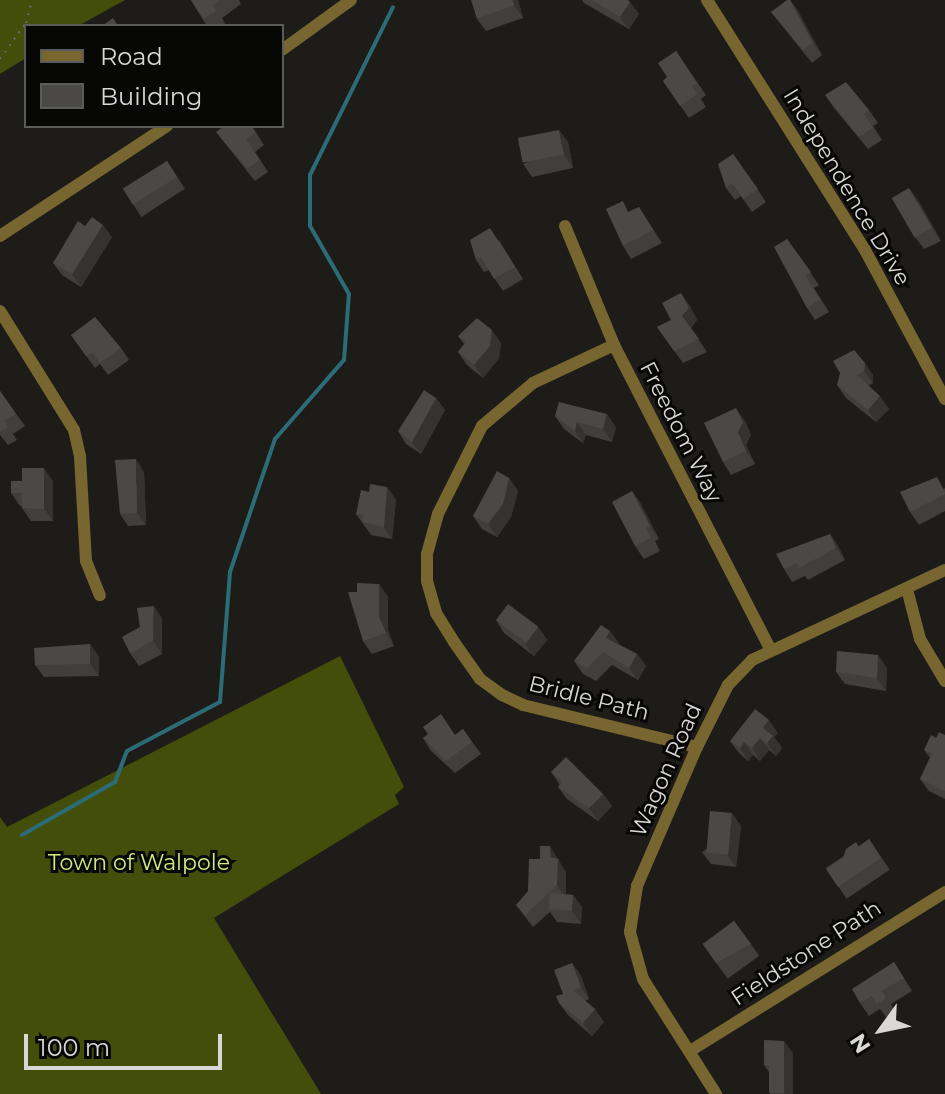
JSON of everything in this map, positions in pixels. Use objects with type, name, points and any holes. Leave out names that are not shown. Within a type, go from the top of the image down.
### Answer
[{"type":"street","points":[[284,49],[351,0]]},
{"type":"street","name":"Independence Drive","points":[[707,0],[857,238],[945,399]]},
{"type":"street","points":[[0,236],[164,128]]},
{"type":"street","name":"Freedom Way","points":[[565,226],[614,345],[771,650]]},
{"type":"street","points":[[0,311],[74,430],[80,457],[86,561],[100,595]]},
{"type":"street","name":"Bridle Path","points":[[614,345],[533,383],[482,426],[438,514],[427,554],[427,581],[436,613],[454,642],[480,679],[502,695],[523,705],[697,747]]},
{"type":"street","name":"Wagon Road","points":[[716,1094],[643,979],[630,932],[637,886],[697,747],[728,685],[752,660],[945,570]]},
{"type":"street","points":[[907,589],[920,639],[945,681]]},
{"type":"street","name":"Fieldstone Path","points":[[690,1051],[945,892]]},
{"type":"path","points":[[25,24],[32,0]]},
{"type":"path","points":[[0,59],[24,26]]},
{"type":"green space","points":[[0,0],[125,0],[82,24],[24,24],[24,59],[0,74]]},
{"type":"green space","name":"Town of Walpole","points":[[340,656],[404,787],[395,795],[399,804],[214,918],[321,1094],[0,1094],[0,817],[7,827]]},
{"type":"building","points":[[191,0],[220,0],[213,5],[216,11],[203,19]]},
{"type":"building","points":[[471,0],[513,0],[514,5],[477,19]]},
{"type":"building","points":[[592,0],[628,0],[630,2],[620,17]]},
{"type":"building","points":[[790,0],[813,43],[803,50],[771,12]]},
{"type":"building","points":[[676,51],[697,83],[692,86],[697,94],[680,106],[663,81],[667,77],[658,63]]},
{"type":"building","points":[[846,82],[869,110],[864,114],[873,128],[859,137],[825,95]]},
{"type":"building","points":[[221,128],[252,128],[256,133],[246,139],[260,160],[247,168],[216,132]]},
{"type":"building","points":[[559,130],[564,155],[523,163],[518,138]]},
{"type":"building","points":[[733,154],[758,189],[743,199],[732,183],[726,188],[718,164]]},
{"type":"building","points":[[167,161],[177,177],[133,205],[123,189]]},
{"type":"building","points":[[909,188],[932,228],[915,238],[892,198]]},
{"type":"building","points":[[623,201],[628,212],[639,207],[653,230],[623,246],[606,209]]},
{"type":"building","points":[[92,217],[103,225],[72,274],[53,263],[78,221],[85,226]]},
{"type":"building","points":[[490,228],[515,267],[494,279],[481,257],[476,260],[470,240]]},
{"type":"building","points":[[787,239],[811,272],[805,275],[820,299],[807,308],[774,247]]},
{"type":"building","points":[[681,293],[689,308],[682,316],[699,339],[674,351],[657,327],[671,320],[662,303]]},
{"type":"building","points":[[95,317],[121,348],[100,363],[92,352],[86,356],[71,335]]},
{"type":"building","points":[[477,318],[492,330],[490,346],[474,365],[458,352],[466,342],[458,336]]},
{"type":"building","points":[[854,350],[865,363],[864,371],[857,375],[880,396],[868,410],[837,385],[840,373],[833,361]]},
{"type":"building","points":[[424,390],[436,398],[412,442],[398,431]]},
{"type":"building","points":[[0,391],[16,414],[4,421],[8,427],[0,432]]},
{"type":"building","points":[[559,402],[607,414],[603,429],[577,422],[575,431],[555,416]]},
{"type":"building","points":[[736,408],[743,422],[738,432],[746,451],[723,462],[704,423]]},
{"type":"building","points":[[136,459],[137,513],[120,514],[115,460]]},
{"type":"building","points":[[22,468],[44,468],[44,509],[22,508],[22,493],[11,493],[11,481],[22,481]]},
{"type":"building","points":[[497,471],[509,478],[503,504],[488,524],[473,516]]},
{"type":"building","points":[[937,477],[945,494],[910,512],[900,492]]},
{"type":"building","points":[[370,484],[387,487],[384,527],[362,522],[363,515],[356,514],[361,490],[369,492]]},
{"type":"building","points":[[632,491],[650,526],[646,528],[651,538],[635,546],[612,502]]},
{"type":"building","points":[[830,534],[836,548],[799,568],[797,563],[784,569],[776,554]]},
{"type":"building","points":[[357,583],[379,584],[379,617],[386,633],[363,641],[348,592],[357,592]]},
{"type":"building","points":[[508,604],[538,627],[526,643],[496,620]]},
{"type":"building","points":[[154,606],[153,641],[130,653],[122,637],[140,627],[137,608]]},
{"type":"building","points":[[601,625],[610,631],[606,638],[637,654],[629,668],[603,652],[587,668],[574,661]]},
{"type":"building","points":[[90,644],[90,664],[35,665],[34,648]]},
{"type":"building","points":[[837,651],[878,655],[877,678],[836,672]]},
{"type":"building","points":[[755,709],[769,720],[763,728],[773,736],[767,743],[760,738],[752,748],[744,742],[740,748],[730,741]]},
{"type":"building","points":[[441,714],[455,735],[463,729],[472,742],[446,761],[423,738],[428,734],[423,727]]},
{"type":"building","points":[[939,732],[945,735],[945,791],[920,779],[932,753],[924,750],[931,735],[936,738]]},
{"type":"building","points":[[566,757],[603,794],[589,808],[558,787],[562,782],[551,772]]},
{"type":"building","points":[[710,811],[732,813],[728,855],[706,853]]},
{"type":"building","points":[[869,839],[881,858],[838,887],[826,869],[843,858],[846,849],[856,842],[859,847]]},
{"type":"building","points":[[540,846],[550,846],[551,857],[558,859],[557,885],[525,915],[516,905],[528,891],[529,859],[540,859]]},
{"type":"building","points":[[550,893],[573,895],[572,911],[549,909]]},
{"type":"building","points":[[734,921],[751,944],[716,963],[703,944]]},
{"type":"building","points":[[894,962],[904,978],[882,991],[886,998],[877,1004],[872,996],[860,1003],[852,989]]},
{"type":"building","points":[[572,963],[581,987],[573,990],[595,1009],[583,1023],[559,1003],[556,996],[563,994],[554,970]]},
{"type":"building","points":[[764,1040],[784,1041],[784,1093],[769,1093],[769,1065],[764,1065]]},
{"type":"waterway","points":[[22,835],[115,782],[127,751],[220,702],[230,572],[275,439],[344,360],[349,294],[310,226],[310,175],[393,7]]}]
